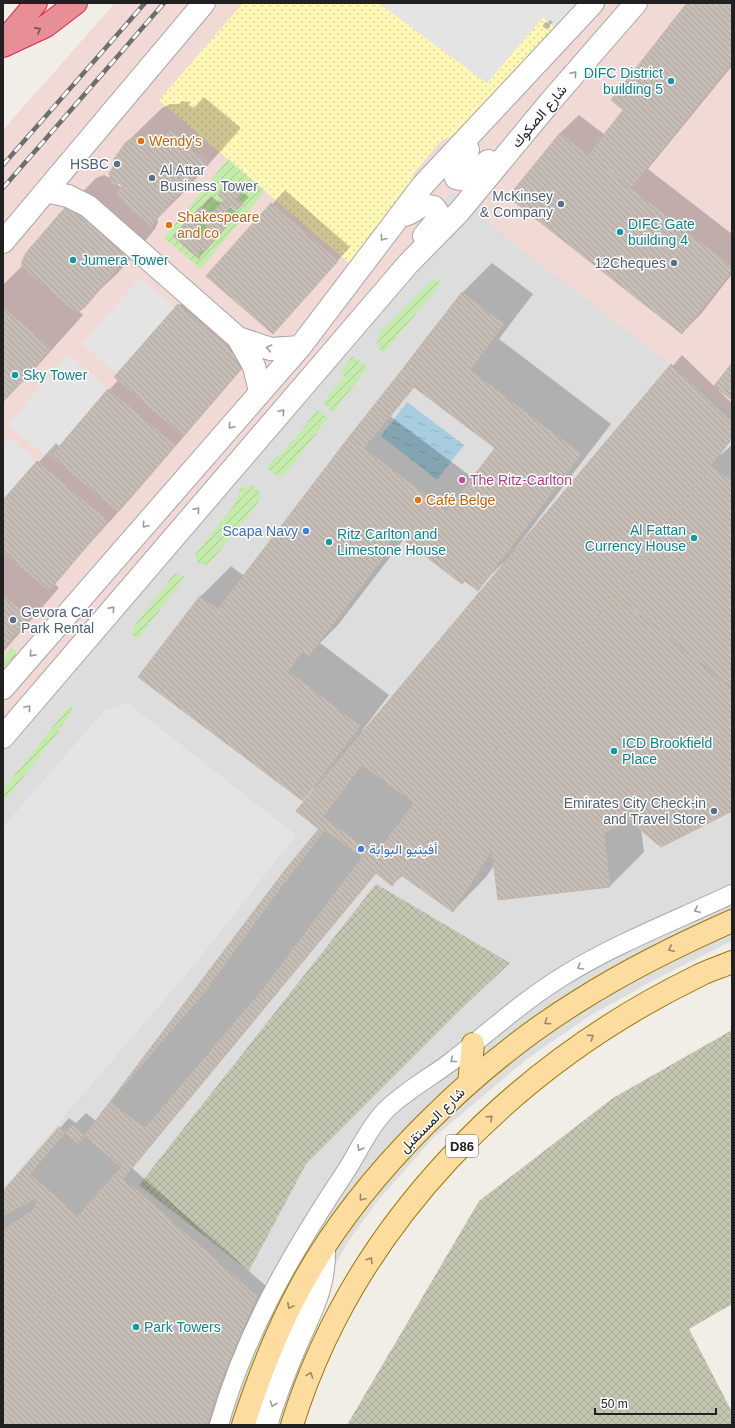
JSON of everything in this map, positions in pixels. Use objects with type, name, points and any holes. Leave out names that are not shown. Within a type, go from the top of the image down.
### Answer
[{"type":"highway","points":[[3,42],[36,3]]},
{"type":"highway","points":[[3,46],[46,26],[76,3]]},
{"type":"main road","name":"شارع المستقبل","points":[[243,1425],[268,1353],[285,1317],[324,1249],[386,1167],[469,1083],[535,1030],[579,1000],[659,954],[732,921]]},
{"type":"main road","name":"D86","points":[[296,1419],[313,1367],[331,1328],[374,1253],[408,1207],[455,1152],[518,1093],[587,1040],[615,1022],[668,992],[700,975],[732,962]]},
{"type":"main road","points":[[469,1083],[473,1044]]},
{"type":"street","points":[[3,242],[204,3]]},
{"type":"street","points":[[3,688],[300,347],[423,185],[593,3]]},
{"type":"street","name":"شارع الصكوك","points":[[408,264],[459,212],[636,3]]},
{"type":"street","points":[[506,155],[486,162],[466,180],[459,180],[454,176],[455,166],[520,90],[524,77]]},
{"type":"street","points":[[71,162],[78,185],[88,206]]},
{"type":"street","points":[[46,191],[68,196],[88,206],[238,338],[254,366],[260,392]]},
{"type":"street","points":[[3,737],[408,264],[413,250],[437,220],[438,213],[434,207],[427,204],[400,216]]},
{"type":"street","points":[[238,338],[271,349],[300,347]]},
{"type":"street","points":[[219,1425],[228,1393],[239,1363],[271,1293],[296,1248],[376,1121],[392,1104],[433,1076],[518,1007],[590,960],[732,894]]},
{"type":"street","points":[[266,1425],[285,1370],[318,1295],[323,1272],[324,1249]]},
{"type":"shaded area","points":[[115,3],[732,3],[732,413],[671,364],[524,252],[452,192],[165,541],[3,723],[3,130]]},
{"type":"shaded area","points":[[379,3],[581,3],[557,29],[543,17],[487,83]]},
{"type":"shaded area","points":[[732,3],[732,941],[656,979],[588,1017],[527,1059],[432,1139],[376,1203],[350,1239],[325,1281],[263,1425],[3,1425],[3,723],[165,541],[452,191]]},
{"type":"shaded area","points":[[140,278],[175,308],[117,374],[82,344]]},
{"type":"shaded area","points":[[68,354],[108,389],[48,458],[8,425]]},
{"type":"shaded area","points":[[10,438],[37,461],[3,500],[3,447]]},
{"type":"shaded area","points":[[128,703],[296,835],[200,958],[3,1188],[3,827],[104,711]]},
{"type":"shaded area","points":[[376,884],[510,963],[458,1012],[306,1164],[249,1271],[139,1185]]},
{"type":"shaded area","points":[[732,1030],[732,1304],[689,1329],[732,1412],[732,1425],[347,1425],[479,1201],[613,1098]]},
{"type":"sand","points":[[243,3],[379,3],[487,83],[543,17],[557,29],[460,131],[440,142],[415,172],[402,199],[355,268],[159,100]]},
{"type":"green space","points":[[228,159],[265,191],[201,269],[164,238]]},
{"type":"green space","points":[[436,278],[440,282],[439,286],[383,354],[377,343],[380,332],[431,281]]},
{"type":"green space","points":[[353,356],[368,368],[333,412],[323,403],[345,375],[341,371]]},
{"type":"green space","points":[[318,410],[328,418],[287,472],[280,476],[272,474],[268,468],[269,463],[283,452]]},
{"type":"green space","points":[[249,485],[255,487],[261,493],[256,506],[208,565],[198,564],[195,554],[235,504],[240,489]]},
{"type":"green space","points":[[177,573],[185,577],[138,639],[132,634],[133,628],[174,574]]},
{"type":"green space","points":[[12,648],[16,651],[16,659],[11,659],[5,666],[3,664],[3,658]]},
{"type":"green space","points":[[71,704],[72,711],[59,731],[3,803],[3,790]]},
{"type":"water","points":[[407,402],[464,445],[437,480],[381,436]]},
{"type":"building","name":"DIFC District building 5","points":[[687,3],[732,3],[732,63],[630,189],[588,155],[623,110],[611,100]]},
{"type":"building","points":[[546,22],[550,26],[547,29],[543,26]]},
{"type":"building","name":"Al Attar Business Tower","points":[[170,130],[207,162],[151,226],[115,195],[122,186],[119,183],[112,186],[109,172],[112,172],[114,159],[126,142],[135,137],[146,137],[147,134],[157,135],[156,139],[160,141]]},
{"type":"building","name":"DIFC Gate building 4","points":[[560,133],[732,267],[732,270],[682,334],[508,197]]},
{"type":"building","points":[[234,187],[241,193],[236,199],[243,204],[237,210],[231,206],[221,217],[214,212],[224,200],[218,195],[223,189],[229,193]]},
{"type":"building","points":[[271,203],[338,261],[273,334],[206,276]]},
{"type":"building","points":[[201,206],[207,212],[214,212],[229,224],[206,250],[199,251],[199,259],[173,236]],"holes":[[[207,222],[207,234],[198,237],[192,232],[198,224]]]},
{"type":"building","name":"Jumera Tower","points":[[70,207],[122,249],[126,256],[122,263],[85,307],[78,312],[70,308],[22,266],[22,261],[26,253],[62,211],[65,208]]},
{"type":"building","name":"Ritz Carlton and Limestone House","points":[[462,292],[504,324],[470,370],[581,454],[478,591],[465,581],[462,584],[395,533],[382,551],[386,554],[309,656],[303,651],[288,671],[360,726],[303,801],[138,677],[200,596],[218,609],[349,437],[447,511],[495,448],[398,375]]},
{"type":"building","points":[[178,304],[246,363],[183,436],[114,377]]},
{"type":"building","name":"Sky Tower","points":[[3,307],[51,348],[3,402]]},
{"type":"building","points":[[732,363],[732,400],[714,386]]},
{"type":"building","name":"أفينيو البوابة","points":[[671,364],[732,422],[732,437],[615,595],[392,886],[376,873],[123,1179],[139,1192],[3,1357],[3,1191],[59,1127],[78,1144],[285,870],[319,829],[296,811]]},
{"type":"building","points":[[398,375],[414,387],[364,448],[349,437]]},
{"type":"building","points":[[108,389],[175,445],[118,512],[51,456]]},
{"type":"building","points":[[37,461],[108,521],[49,591],[3,552],[3,500]]},
{"type":"building","name":"Al Fattan Currency House","points":[[710,466],[732,481],[732,687],[615,595]]},
{"type":"building","points":[[3,595],[30,618],[3,649]]},
{"type":"building","name":"ICD Brookfield Place","points":[[615,595],[732,690],[732,811],[661,847],[630,821],[604,833],[610,887],[498,900],[492,850],[453,912],[401,875]]},
{"type":"building","points":[[362,765],[414,803],[375,855],[323,817]]},
{"type":"building","points":[[325,830],[362,857],[263,989],[145,1128],[110,1102],[204,993]]},
{"type":"building","points":[[72,1125],[121,1167],[78,1216],[30,1174]]},
{"type":"building","name":"Park Towers","points":[[139,1192],[257,1296],[223,1376],[207,1425],[3,1425],[3,1357]]},
{"type":"building","points":[[37,1198],[34,1209],[3,1230],[3,1216]]},
{"type":"railway","points":[[3,165],[145,3]]},
{"type":"railway","points":[[3,188],[164,3]]},
{"type":"place","name":"DIFC District building 5","points":[[671,81]]},
{"type":"place","name":"Wendy's","points":[[141,141]]},
{"type":"place","name":"HSBC","points":[[117,164]]},
{"type":"place","name":"Al Attar Business Tower","points":[[152,178]]},
{"type":"place","name":"McKinsey & Company","points":[[561,204]]},
{"type":"place","name":"Shakespeare and co","points":[[169,225]]},
{"type":"place","name":"DIFC Gate building 4","points":[[620,232]]},
{"type":"place","name":"Jumera Tower","points":[[73,260]]},
{"type":"place","name":"12Cheques","points":[[674,263]]},
{"type":"place","name":"Sky Tower","points":[[15,375]]},
{"type":"place","name":"The Ritz-Carlton","points":[[462,480]]},
{"type":"place","name":"Café Belge","points":[[418,500]]},
{"type":"place","name":"Scapa Navy","points":[[306,531]]},
{"type":"place","name":"Al Fattan Currency House","points":[[694,538]]},
{"type":"place","name":"Ritz Carlton and Limestone House","points":[[329,542]]},
{"type":"place","name":"Gevora Car Park Rental","points":[[13,620]]},
{"type":"place","name":"ICD Brookfield Place","points":[[614,751]]},
{"type":"place","name":"Emirates City Check-in and Travel Store","points":[[714,811]]},
{"type":"place","name":"أفينيو البوابة","points":[[361,849]]},
{"type":"place","name":"Park Towers","points":[[136,1327]]}]
